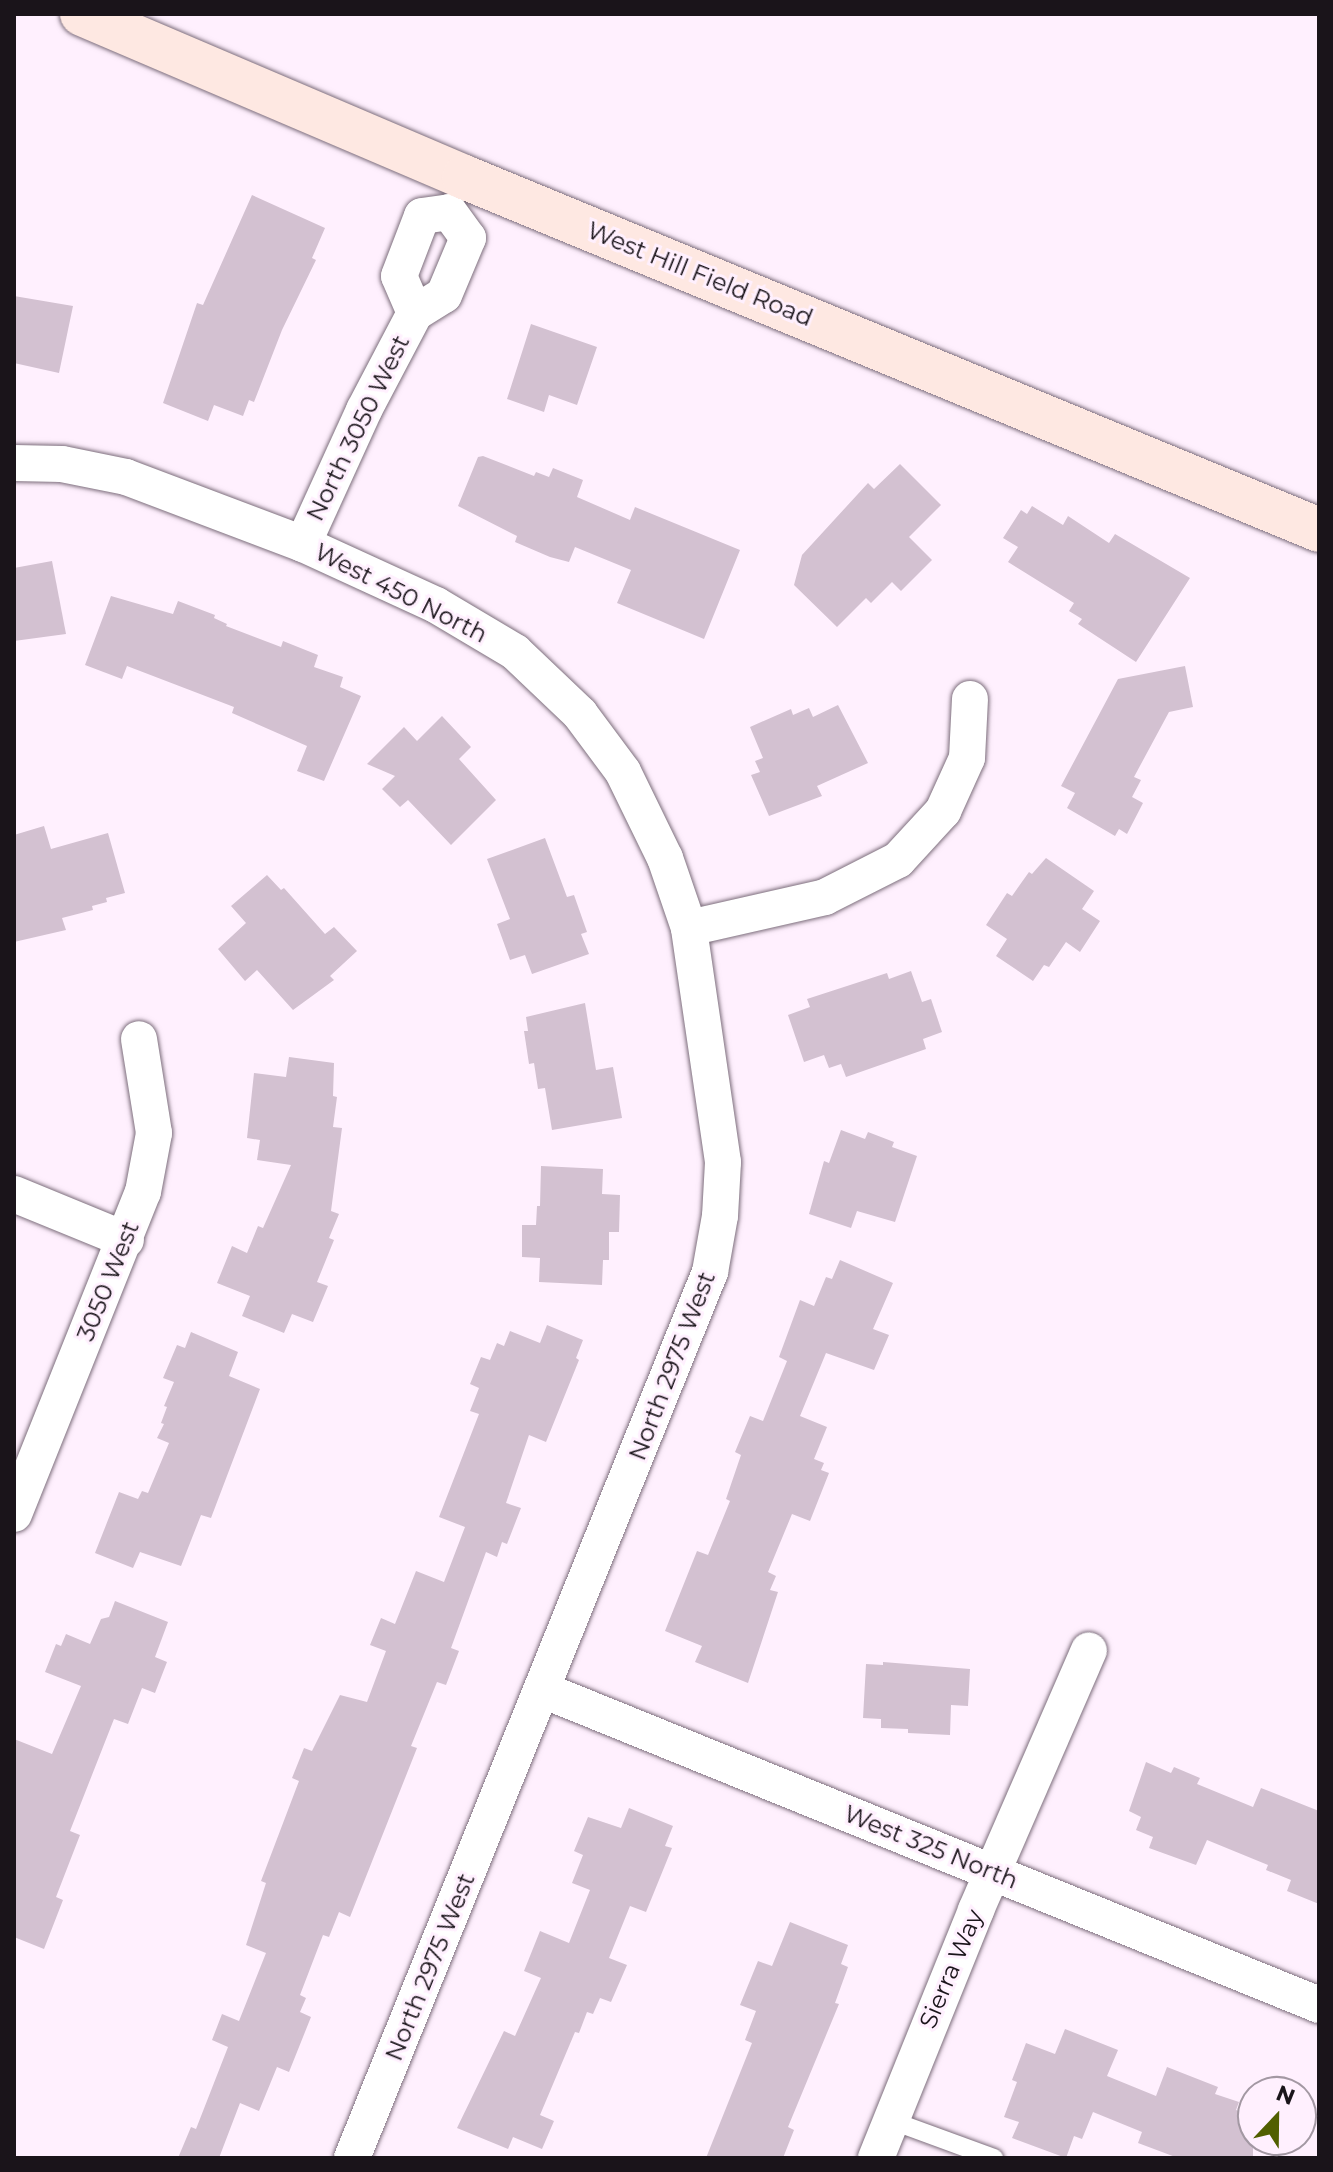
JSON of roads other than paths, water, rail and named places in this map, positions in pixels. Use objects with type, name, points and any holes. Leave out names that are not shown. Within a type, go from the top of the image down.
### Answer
[{"type":"street","name":"West Hill Field Road","points":[[82,14],[456,194],[1319,530]]},
{"type":"street","name":"North 3050 West","points":[[303,544],[364,410],[415,313],[444,295],[468,238],[456,194],[422,216],[399,276],[415,313]]},
{"type":"street","name":"West 450 North","points":[[14,463],[62,464],[126,477],[303,544],[436,605],[515,652],[580,714],[623,772],[665,858],[689,928]]},
{"type":"street","points":[[689,928],[825,897],[898,860],[943,811],[967,758],[970,699]]},
{"type":"street","name":"North 2975 West","points":[[352,2158],[710,1272],[720,1216],[723,1162],[689,928]]},
{"type":"street","name":"3050 West","points":[[14,1514],[143,1192],[154,1133],[139,1039]]},
{"type":"street","points":[[14,1194],[126,1240]]},
{"type":"street","name":"Sierra Way","points":[[876,2158],[993,1871],[1089,1650]]},
{"type":"street","name":"West 325 North","points":[[543,1690],[1319,2005]]},
{"type":"lane","points":[[890,2120],[994,2158]]}]
